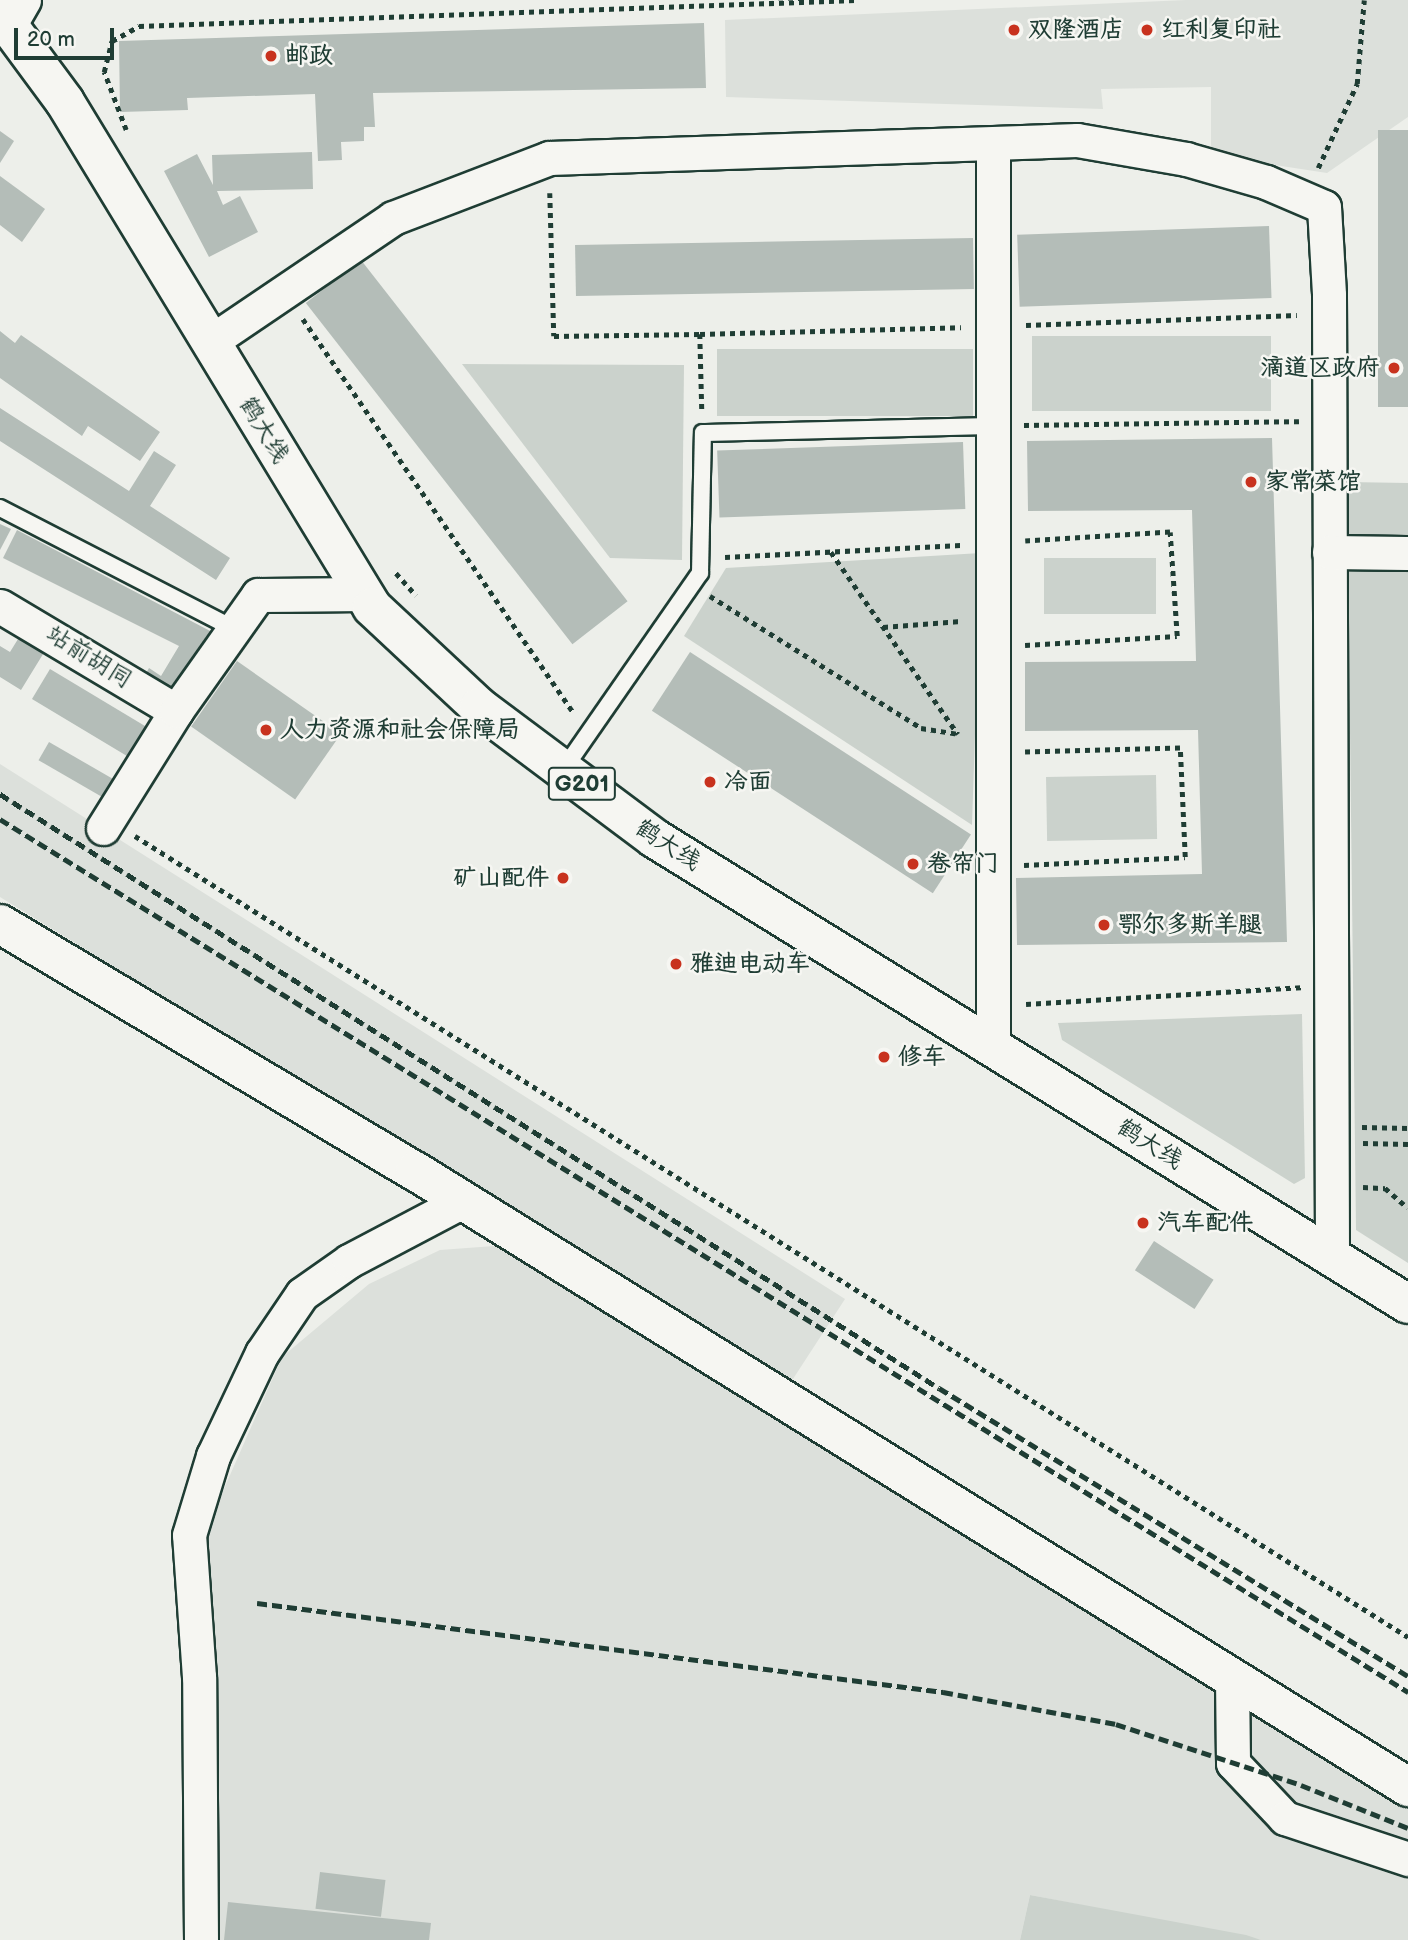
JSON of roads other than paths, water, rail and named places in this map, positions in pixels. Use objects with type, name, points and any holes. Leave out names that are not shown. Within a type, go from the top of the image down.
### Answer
[{"type":"main road","name":"鹤大线","points":[[11,13],[363,594],[372,607],[480,707],[654,838],[1408,1304]]},
{"type":"main road","points":[[0,924],[463,1201],[1408,1787]]},
{"type":"street","points":[[210,342],[393,218],[549,158],[1077,140],[1186,159],[1324,207],[1329,424],[1332,1257]]},
{"type":"street","points":[[993,144],[993,1047]]},
{"type":"street","points":[[1329,552],[1408,553]]},
{"type":"street","points":[[106,824],[176,711],[258,595],[363,594]]},
{"type":"street","name":"站前胡同","points":[[0,606],[176,711]]},
{"type":"street","points":[[201,1940],[199,1677],[189,1535],[213,1456],[262,1353],[302,1294],[349,1261],[463,1201]]},
{"type":"street","points":[[1232,1679],[1233,1763],[1285,1818],[1408,1859]]},
{"type":"lane","points":[[563,770],[700,573],[703,433],[992,426]]},
{"type":"lane","points":[[0,509],[234,629]]},
{"type":"railway","points":[[0,794],[939,1388],[1408,1676]]},
{"type":"railway","points":[[0,819],[1408,1692]]},
{"type":"railway","points":[[257,1603],[943,1692],[1116,1724],[1301,1785],[1408,1828]]},
{"type":"place","name":"双隆酒店","points":[[1014,30]]},
{"type":"place","name":"红利复印社","points":[[1147,30]]},
{"type":"place","name":"邮政","points":[[271,56]]},
{"type":"place","name":"滴道区政府","points":[[1394,368]]},
{"type":"place","name":"家常菜馆","points":[[1251,482]]},
{"type":"place","name":"人力资源和社会保障局","points":[[266,730]]},
{"type":"place","name":"冷面","points":[[710,782]]},
{"type":"place","name":"卷帘门","points":[[913,864]]},
{"type":"place","name":"矿山配件","points":[[563,878]]},
{"type":"place","name":"鄂尔多斯羊腿","points":[[1104,925]]},
{"type":"place","name":"雅迪电动车","points":[[676,964]]},
{"type":"place","name":"修车","points":[[884,1057]]},
{"type":"place","name":"汽车配件","points":[[1143,1223]]}]
